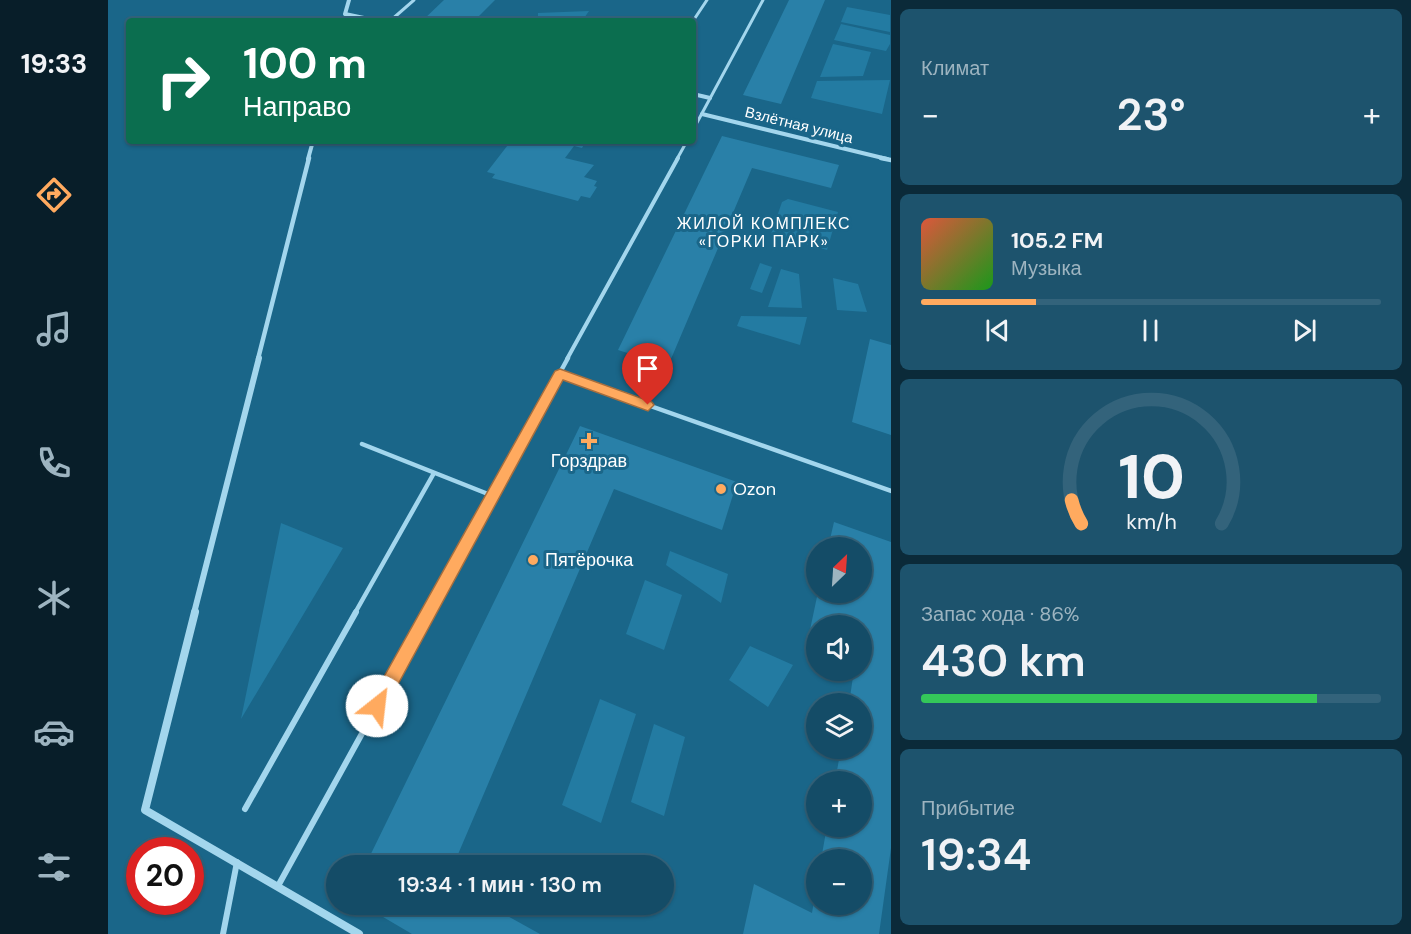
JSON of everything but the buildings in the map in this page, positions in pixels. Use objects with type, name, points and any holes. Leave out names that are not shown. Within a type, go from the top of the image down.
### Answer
[{"type":"street","points":[[344,18],[349,0]]},
{"type":"street","points":[[345,14],[364,18]]},
{"type":"street","points":[[696,95],[710,98]]},
{"type":"street","name":"Взлётная улица","points":[[702,114],[891,160]]},
{"type":"street","points":[[312,144],[145,810],[359,934]]},
{"type":"lane","points":[[393,18],[414,0]]},
{"type":"lane","points":[[695,18],[707,0]]},
{"type":"lane","points":[[696,125],[763,0]]},
{"type":"lane","points":[[278,886],[685,144]]},
{"type":"lane","points":[[560,374],[891,490]]},
{"type":"lane","points":[[362,444],[493,496]]},
{"type":"lane","points":[[245,809],[434,473]]},
{"type":"lane","points":[[223,934],[237,862]]},
{"type":"shaded area","points":[[847,7],[890,15],[890,32],[841,22]]},
{"type":"shaded area","points":[[589,11],[584,18],[538,18],[538,13]]},
{"type":"shaded area","points":[[841,24],[890,35],[890,44],[886,51],[834,40]]},
{"type":"shaded area","points":[[833,44],[871,52],[863,76],[820,77]]},
{"type":"shaded area","points":[[890,80],[882,114],[811,98],[817,81]]},
{"type":"shaded area","points":[[788,199],[838,212],[827,250],[771,234],[782,202]]},
{"type":"shaded area","points":[[760,263],[772,267],[762,293],[750,289]]},
{"type":"shaded area","points":[[781,269],[799,274],[802,308],[768,307]]},
{"type":"shaded area","points":[[833,278],[858,284],[867,312],[837,310]]},
{"type":"shaded area","points":[[741,316],[807,317],[800,345],[737,326]]},
{"type":"shaded area","points":[[281,523],[343,548],[241,719]]},
{"type":"shaded area","points":[[670,551],[728,574],[721,603],[666,565]]},
{"type":"shaded area","points":[[645,580],[682,595],[664,650],[626,634]]},
{"type":"shaded area","points":[[750,646],[793,665],[768,707],[729,680]]},
{"type":"shaded area","points":[[600,699],[636,714],[601,823],[562,805]]},
{"type":"shaded area","points":[[654,724],[685,737],[664,816],[631,802]]},
{"type":"place","name":"Горздрав","points":[[589,441]]},
{"type":"place","name":"Ozon","points":[[721,489]]},
{"type":"place","name":"Пятёрочка","points":[[533,560]]},
{"type":"district","name":"ЖИЛОЙ КОМПЛЕКС «ГОРКИ ПАРК»","points":[[764,232]]},
{"type":"route","points":[[377,706],[560,374],[648,405]]}]
